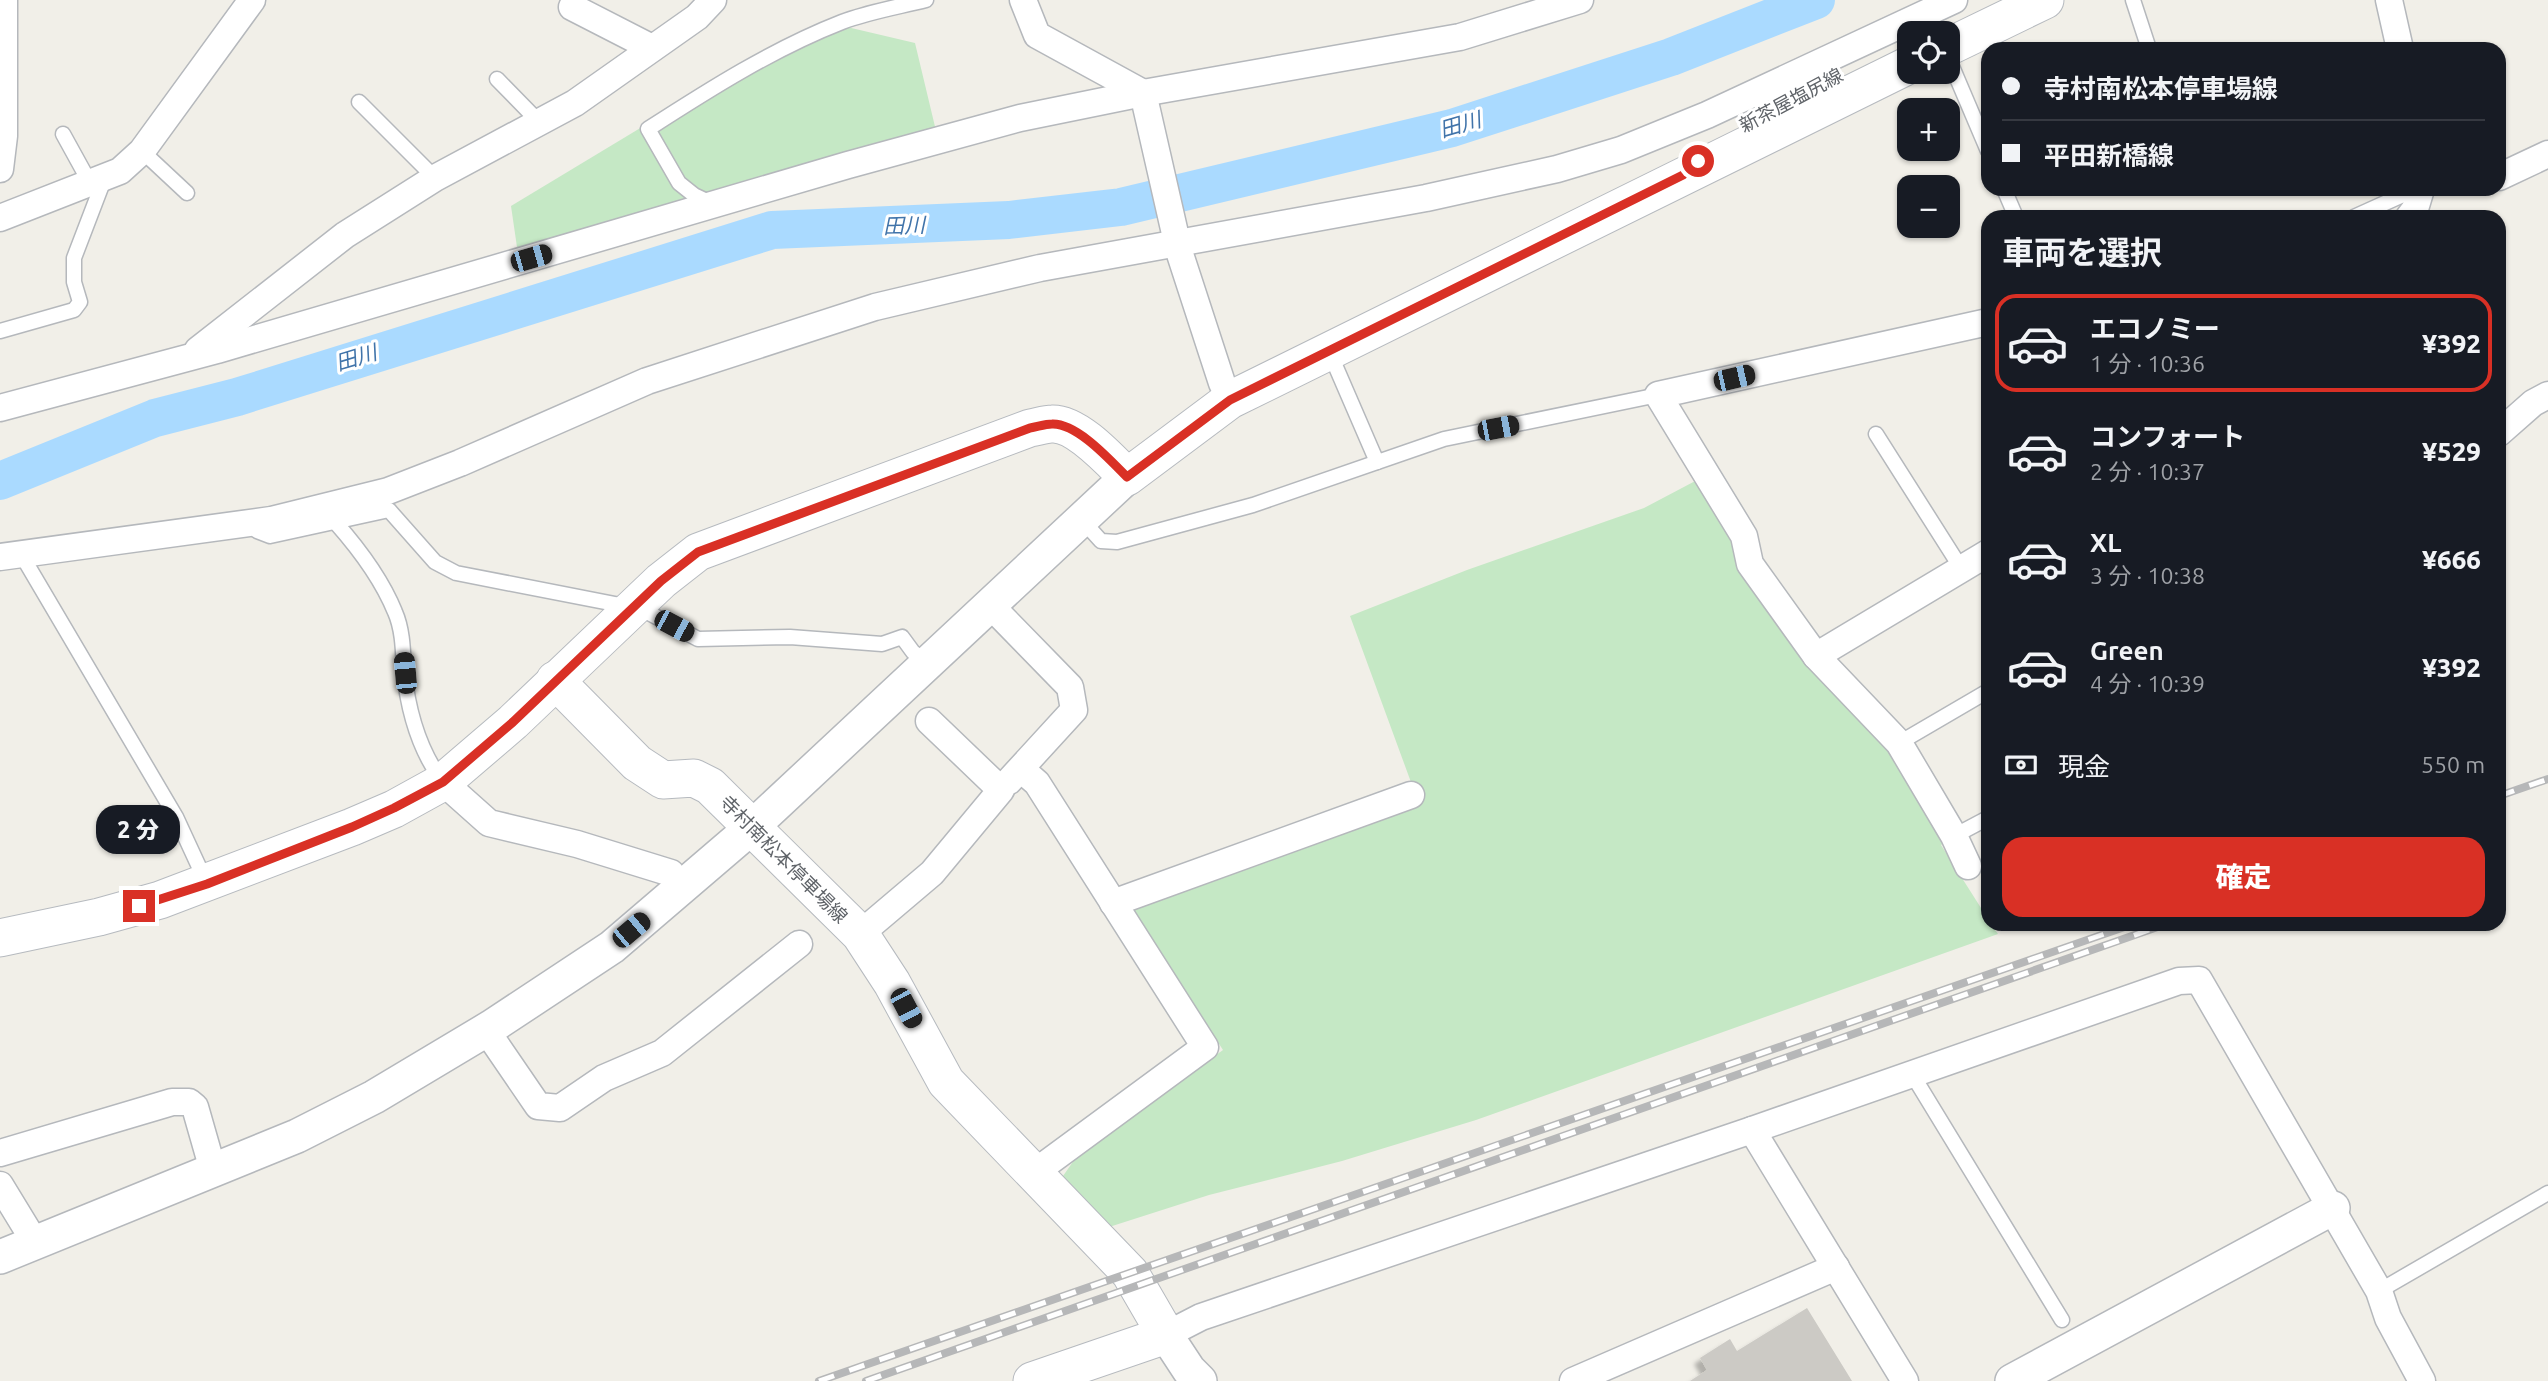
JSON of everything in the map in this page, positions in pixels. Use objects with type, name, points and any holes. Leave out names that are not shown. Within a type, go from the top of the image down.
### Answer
[{"type":"main road","points":[[1949,21],[1993,0]]},
{"type":"main road","points":[[1960,41],[2045,0]]},
{"type":"main road","name":"新茶屋塩尻線","points":[[1683,175],[1740,125],[1763,110],[1897,46]]},
{"type":"main road","points":[[0,938],[160,901],[352,827],[443,782],[513,722],[661,581],[698,552],[1030,428],[1054,423],[1074,431],[1101,451],[1127,477],[1230,400],[1897,71]]},
{"type":"main road","name":"寺村南松本停車場線","points":[[555,680],[637,763],[663,780],[694,778],[710,786],[860,934],[892,984],[946,1082],[1130,1273],[1166,1335]]},
{"type":"main road","points":[[1032,1381],[1166,1335]]},
{"type":"street","points":[[0,169],[4,135],[4,0]]},
{"type":"street","points":[[0,218],[120,171],[142,151],[252,0]]},
{"type":"street","points":[[188,357],[345,235],[435,178],[575,103],[697,17],[713,0]]},
{"type":"street","points":[[1023,0],[1037,35],[1145,96],[1180,251],[1213,357],[1230,400]]},
{"type":"street","points":[[0,408],[188,357],[1006,122],[1460,37],[1580,0]]},
{"type":"street","points":[[11,555],[252,522],[388,491],[460,463],[647,381],[875,307],[1178,238],[1492,185],[1557,169],[1621,150],[1707,115],[1954,0]]},
{"type":"street","points":[[2389,0],[2398,42]]},
{"type":"street","points":[[572,7],[652,48]]},
{"type":"street","points":[[2506,174],[2548,154]]},
{"type":"street","points":[[1968,866],[1954,836],[1899,743],[1816,656],[1750,564],[1744,536],[1658,395],[1981,324]]},
{"type":"street","points":[[2506,427],[2533,403],[2548,395]]},
{"type":"street","points":[[0,1257],[297,1136],[363,1103],[486,1030],[612,947],[751,828],[1127,477]]},
{"type":"street","points":[[1816,656],[1981,557]]},
{"type":"street","points":[[860,934],[932,873],[1001,790],[1074,710],[1070,687],[990,606]]},
{"type":"street","points":[[929,721],[1001,790]]},
{"type":"street","points":[[1021,769],[1037,783],[1205,1047],[1036,1174]]},
{"type":"street","points":[[443,782],[489,823],[577,844],[671,873]]},
{"type":"street","points":[[1113,903],[1411,795]]},
{"type":"street","points":[[486,1030],[538,1106],[560,1108],[604,1078],[662,1053],[799,944]]},
{"type":"street","points":[[1200,1381],[1189,1370],[1166,1335],[1201,1317],[1752,1130],[2179,981],[2199,980],[2333,1208],[2379,1291],[2388,1318],[2422,1381]]},
{"type":"street","points":[[0,1153],[172,1102],[189,1102],[195,1107],[213,1170]]},
{"type":"street","points":[[1752,1130],[1905,1381]]},
{"type":"street","points":[[0,1185],[36,1244]]},
{"type":"street","points":[[2012,1381],[2333,1208]]},
{"type":"street","points":[[1573,1381],[1836,1267]]},
{"type":"lane","points":[[714,204],[694,195],[679,183],[648,129],[732,75],[792,44],[844,21],[926,0]]},
{"type":"lane","points":[[2133,0],[2147,42]]},
{"type":"lane","points":[[497,79],[540,123]]},
{"type":"lane","points":[[1959,84],[1981,135]]},
{"type":"lane","points":[[359,102],[435,178]]},
{"type":"lane","points":[[0,331],[74,310],[80,302],[74,282],[74,258],[97,180],[63,134]]},
{"type":"lane","points":[[142,151],[187,193]]},
{"type":"lane","points":[[2370,210],[2402,196]]},
{"type":"lane","points":[[1328,350],[1377,462]]},
{"type":"lane","points":[[1082,520],[1101,541],[1117,542],[1253,505],[1444,439],[1658,395]]},
{"type":"lane","points":[[1876,434],[1961,568]]},
{"type":"lane","points":[[252,522],[257,531],[270,536],[389,510],[435,562],[456,573],[632,608],[649,613],[698,639],[790,637],[882,644],[902,637],[913,652],[928,663]]},
{"type":"lane","points":[[336,523],[358,548],[396,613],[414,730],[433,769],[443,782]]},
{"type":"lane","points":[[11,555],[176,817],[207,884]]},
{"type":"lane","points":[[1899,743],[1981,695]]},
{"type":"lane","points":[[1954,836],[1981,822]]},
{"type":"lane","points":[[1912,1074],[2062,1320]]},
{"type":"lane","points":[[2379,1291],[2548,1193]]},
{"type":"green space","points":[[847,27],[915,43],[937,135],[704,193],[680,174],[653,129],[774,57]]},
{"type":"green space","points":[[642,127],[694,201],[518,254],[511,206]]},
{"type":"green space","points":[[1699,479],[1890,751],[1949,840],[1941,845],[1981,908],[1981,931],[1996,931],[1998,934],[1476,1120],[1342,1161],[1209,1195],[1106,1228],[1104,1220],[1063,1176],[1077,1156],[1223,1050],[1134,912],[1135,904],[1419,804],[1350,616],[1467,570],[1644,508]]},
{"type":"building","points":[[1807,1308],[1852,1381],[1690,1381],[1707,1370],[1700,1358],[1730,1339],[1737,1351]]},
{"type":"waterway","name":"田川","points":[[0,481],[155,418],[237,397],[772,230],[1009,220],[1121,207],[1452,128],[1671,57],[1816,0]]},
{"type":"railway","points":[[2506,794],[2548,779]]},
{"type":"railway","points":[[819,1381],[2113,931]]},
{"type":"railway","points":[[866,1381],[2146,931]]},
{"type":"route","points":[[139,906],[207,884],[352,827],[443,782],[513,722],[661,581],[698,552],[1030,428],[1054,423],[1074,431],[1101,451],[1127,477],[1230,400],[1683,175],[1698,161]]}]
